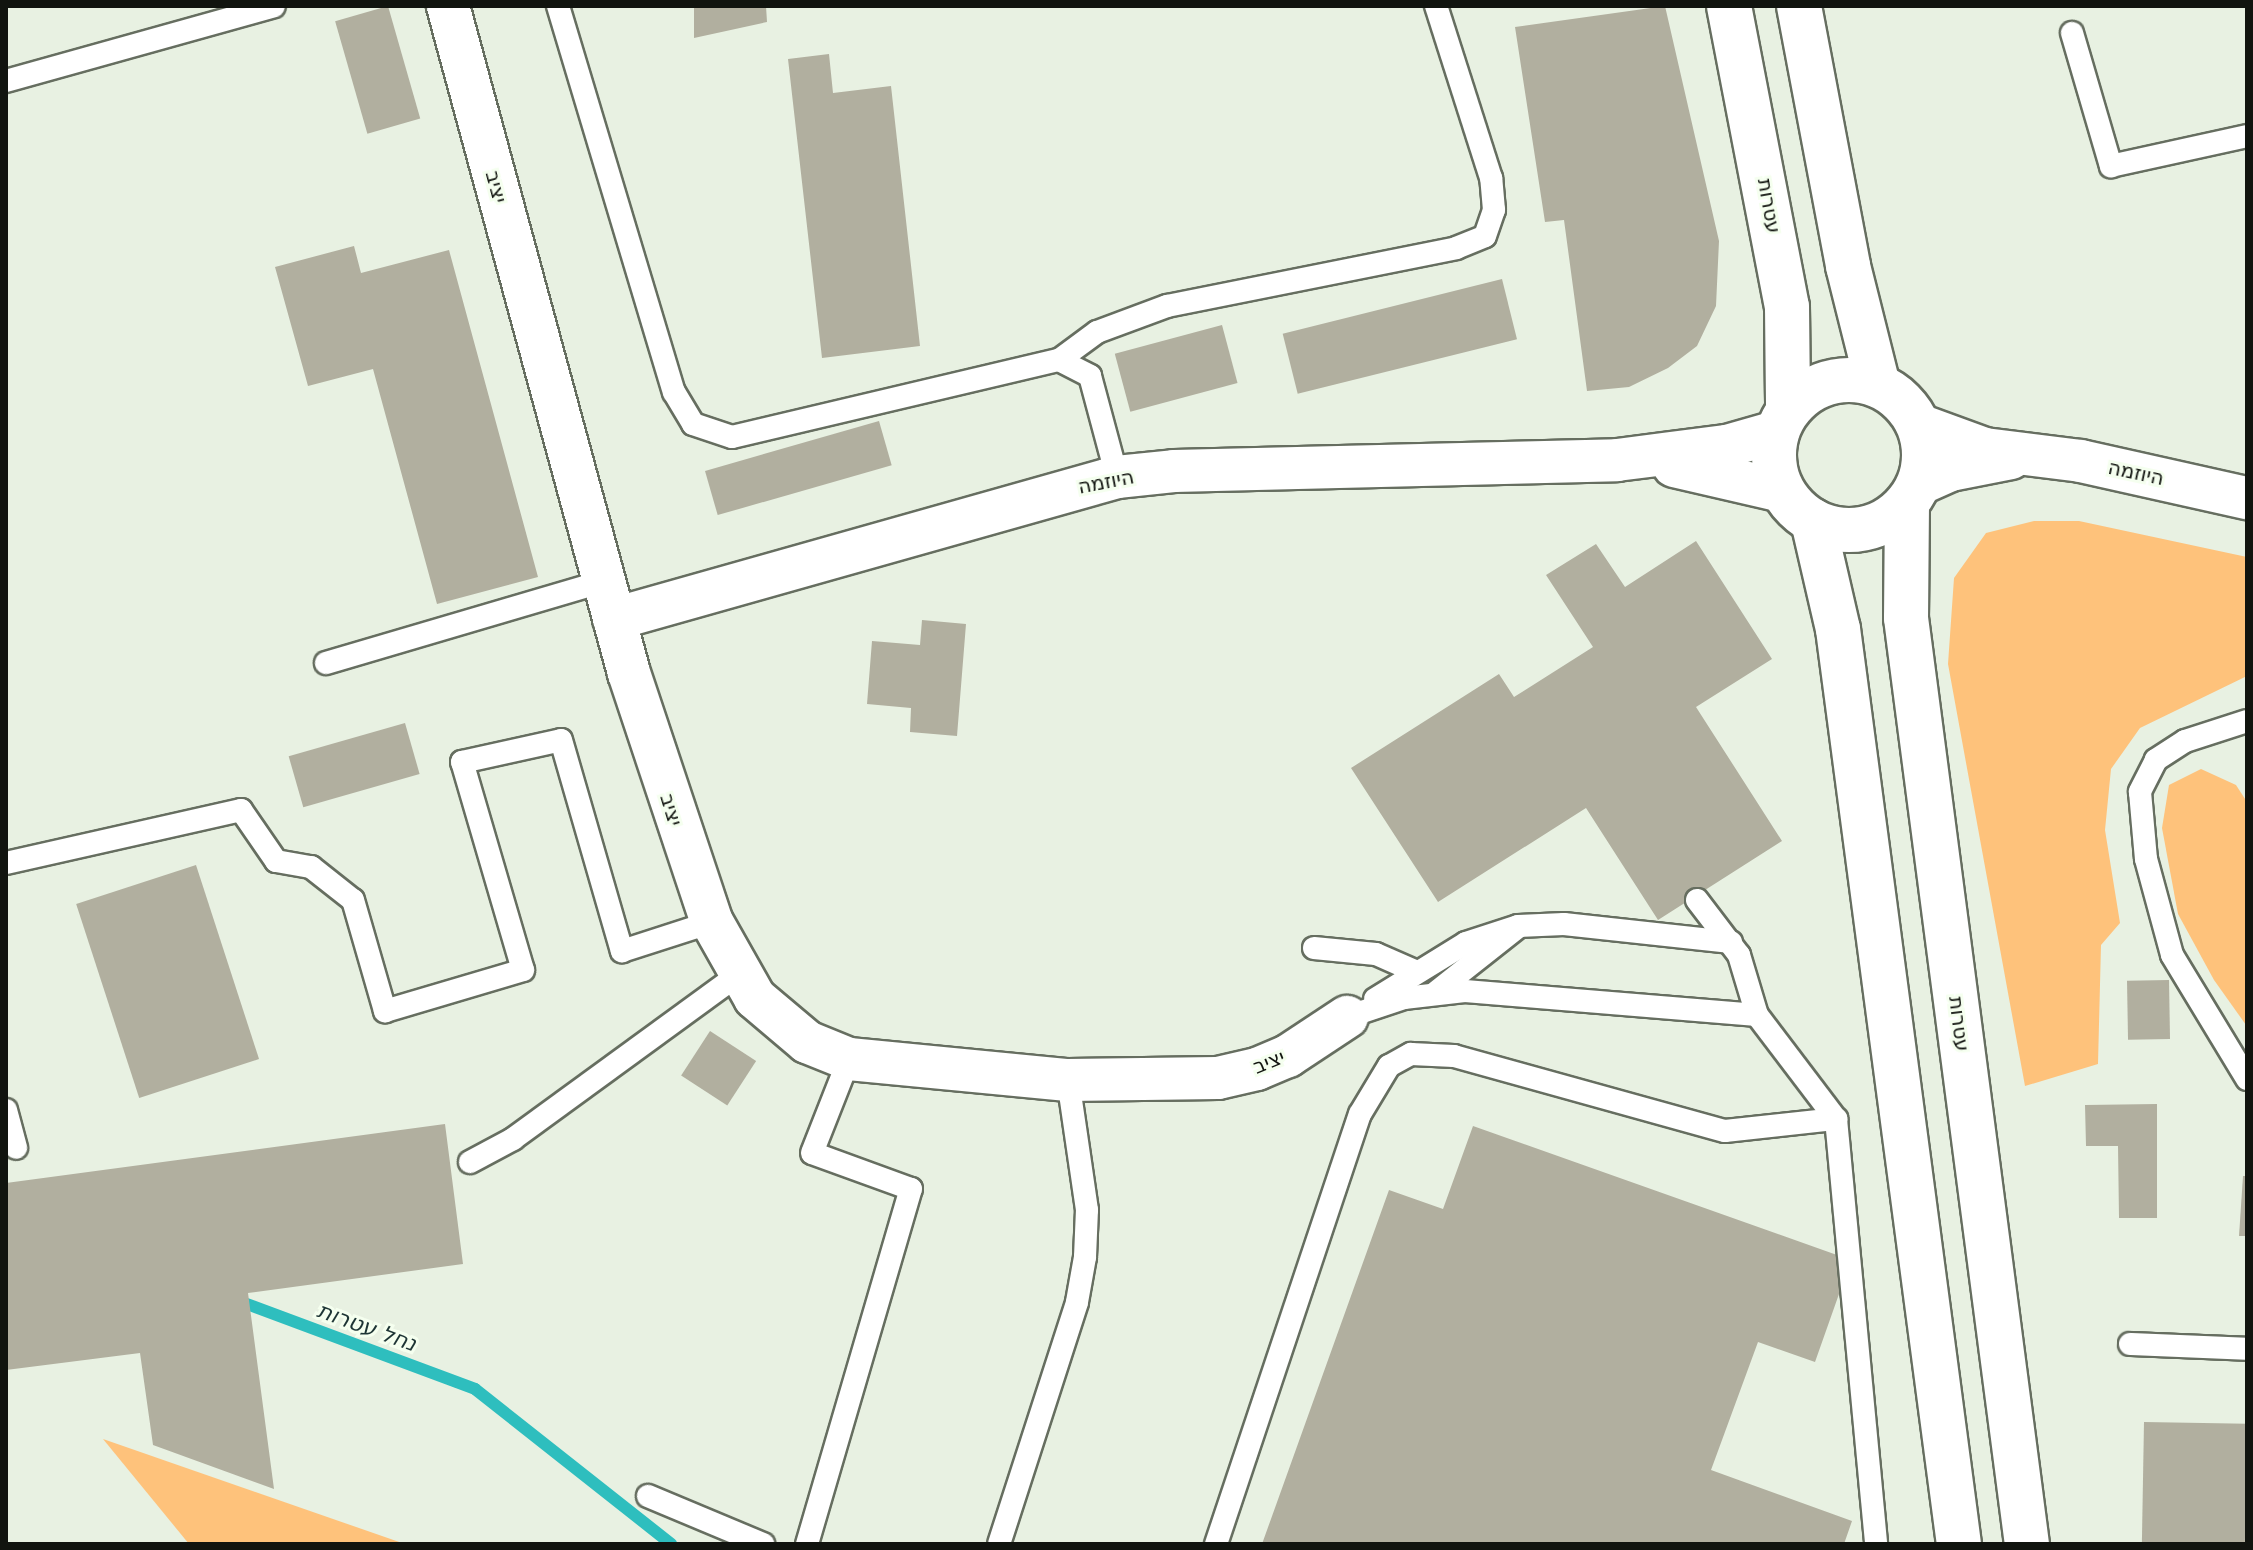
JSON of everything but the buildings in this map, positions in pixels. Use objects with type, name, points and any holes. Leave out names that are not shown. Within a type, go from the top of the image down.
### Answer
[{"type":"street","name":"יציב","points":[[448,6],[609,600],[680,839],[712,922],[738,975],[778,1022],[807,1042],[849,1059],[1068,1080],[1218,1078],[1257,1069],[1288,1056],[1347,1017]]},
{"type":"street","name":"עטרות","points":[[1729,6],[1787,307],[1782,420]]},
{"type":"street","points":[[1799,6],[1848,266],[1878,385]]},
{"type":"street","points":[[1854,379],[1878,385],[1896,395],[1919,425],[1924,465],[1913,494],[1887,520],[1863,529],[1838,530],[1813,521],[1782,491],[1772,452],[1782,420],[1829,381],[1854,379]]},
{"type":"street","name":"היוזמה","points":[[609,600],[1117,477],[1174,471],[1617,460],[1727,446],[1782,420]]},
{"type":"street","name":"היוזמה","points":[[1919,425],[2024,456],[2081,461],[2247,498]]},
{"type":"street","name":"היוזמה","points":[[1913,494],[1951,470],[2024,456]]},
{"type":"street","name":"היוזמה","points":[[1617,460],[1733,476],[1782,491]]},
{"type":"street","name":"עטרות","points":[[1913,494],[1906,618],[2027,1544]]},
{"type":"street","points":[[1813,521],[1838,629],[1959,1544]]},
{"type":"lane","points":[[6,81],[274,6]]},
{"type":"lane","points":[[558,6],[674,392],[693,424],[732,437],[1059,360],[1097,332],[1167,306],[1456,248],[1485,236],[1494,210],[1491,178],[1436,6]]},
{"type":"lane","points":[[2072,33],[2111,166],[2247,136]]},
{"type":"lane","points":[[1059,360],[1090,376],[1117,477]]},
{"type":"lane","points":[[326,663],[609,600]]},
{"type":"lane","points":[[2246,1075],[2172,955],[2146,859],[2140,792],[2156,760],[2185,741],[2247,721]]},
{"type":"lane","points":[[6,863],[241,810],[276,861],[311,867],[353,900],[385,1011],[523,970],[462,762],[561,740],[622,951],[712,922]]},
{"type":"lane","points":[[1697,900],[1731,942],[1750,980],[1757,1015],[1836,1119],[1876,1544]]},
{"type":"lane","points":[[1347,1017],[1466,943],[1518,926],[1564,924],[1731,942]]},
{"type":"lane","points":[[1435,993],[1518,926]]},
{"type":"lane","points":[[1314,948],[1376,954],[1417,972]]},
{"type":"lane","points":[[470,1162],[513,1139],[738,975]]},
{"type":"lane","points":[[1347,1017],[1435,993],[1504,991],[1757,1015]]},
{"type":"lane","points":[[1216,1544],[1360,1114],[1389,1066],[1411,1054],[1454,1056],[1725,1131],[1836,1119]]},
{"type":"lane","points":[[807,1544],[911,1189],[812,1153],[849,1059]]},
{"type":"lane","points":[[999,1544],[1077,1302],[1085,1257],[1087,1210],[1068,1080]]},
{"type":"lane","points":[[6,1110],[16,1148]]},
{"type":"lane","points":[[2130,1344],[2247,1349]]},
{"type":"lane","points":[[648,1496],[763,1544]]},
{"type":"shaded area","points":[[2034,521],[2079,521],[2247,557],[2247,676],[2140,728],[2111,769],[2105,830],[2120,923],[2101,945],[2098,1064],[2025,1086],[1948,664],[1954,578],[1986,533]]},
{"type":"shaded area","points":[[2201,769],[2236,785],[2247,802],[2246,1025],[2214,980],[2178,914],[2162,828],[2169,785]]},
{"type":"shaded area","points":[[103,1439],[405,1544],[189,1544]]},
{"type":"waterway","name":"נחל עטרות","points":[[236,1300],[475,1389],[671,1544]]}]
